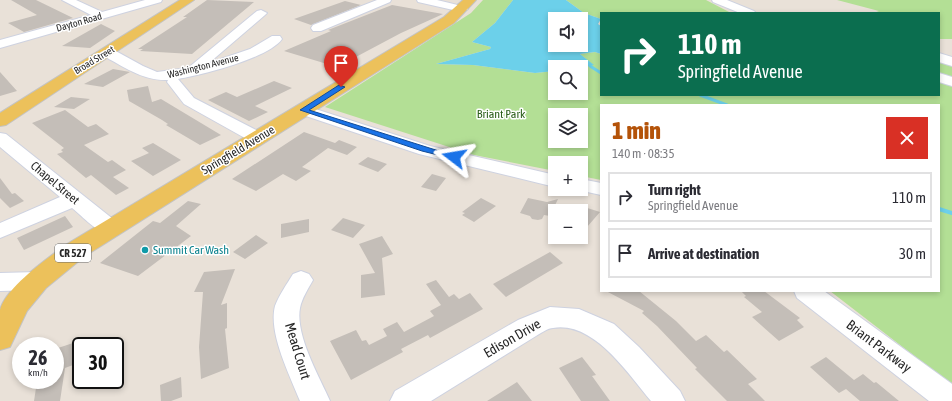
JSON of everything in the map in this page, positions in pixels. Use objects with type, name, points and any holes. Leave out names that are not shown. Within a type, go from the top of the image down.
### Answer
[{"type":"main road","name":"Broad Street","points":[[0,121],[188,0]]},
{"type":"main road","name":"Springfield Avenue","points":[[37,281],[76,250],[110,228],[449,20],[466,5]]},
{"type":"main road","name":"CR 527","points":[[0,338],[6,316],[37,281]]},
{"type":"street","points":[[67,0],[102,16]]},
{"type":"street","name":"Dayton Road","points":[[0,44],[157,0]]},
{"type":"street","points":[[317,28],[386,0]]},
{"type":"street","points":[[422,0],[466,5]]},
{"type":"street","points":[[718,0],[748,12]]},
{"type":"street","points":[[191,72],[261,13]]},
{"type":"street","name":"Washington Avenue","points":[[108,52],[151,74],[166,76],[191,72],[258,52],[270,45],[276,39]]},
{"type":"street","points":[[940,57],[952,62]]},
{"type":"street","points":[[940,77],[952,82]]},
{"type":"street","points":[[174,82],[189,101],[258,138]]},
{"type":"street","points":[[303,110],[425,150],[548,179]]},
{"type":"street","name":"Chapel Street","points":[[0,138],[110,228]]},
{"type":"street","points":[[588,186],[600,189]]},
{"type":"street","points":[[0,231],[74,199]]},
{"type":"street","name":"Mead Court","points":[[301,280],[290,301],[287,319],[295,350],[315,401]]},
{"type":"street","points":[[0,282],[37,281]]},
{"type":"street","name":"Briant Parkway","points":[[807,292],[952,401]]},
{"type":"street","name":"Edison Drive","points":[[405,401],[527,328],[550,317],[579,319],[605,332],[629,355],[670,401]]},
{"type":"green space","name":"Briant Park","points":[[483,0],[513,0],[495,23],[472,42],[491,47],[490,49],[436,64],[473,65],[535,73],[548,72],[548,100],[588,100],[588,64],[593,65],[580,54],[595,52],[600,54],[600,96],[940,96],[940,60],[952,62],[952,385],[831,292],[940,292],[940,104],[600,104],[600,180],[588,177],[588,156],[548,156],[548,170],[474,155],[325,107],[471,13]]},
{"type":"green space","points":[[566,0],[706,0],[729,12],[600,12],[600,19],[588,14],[588,12],[583,12]]},
{"type":"green space","points":[[837,0],[952,0],[952,39],[940,39],[940,12],[876,12],[879,11]]},
{"type":"water","points":[[513,0],[566,0],[583,12],[548,12],[548,52],[588,52],[588,14],[600,19],[598,24],[600,25],[600,54],[595,52],[580,54],[588,60],[548,60],[548,72],[535,73],[473,65],[436,64],[490,49],[491,47],[472,42],[495,23]]},
{"type":"water","points":[[588,60],[594,65],[588,65]]},
{"type":"building","points":[[11,0],[36,0],[73,18],[24,32],[8,23],[37,15]]},
{"type":"building","points":[[207,0],[254,2],[192,54],[140,51],[143,49],[138,49],[187,17],[183,17]]},
{"type":"building","points":[[345,1],[361,5],[311,25],[294,19]]},
{"type":"building","points":[[392,5],[443,14],[401,33],[337,67],[284,51],[331,31],[328,30]]},
{"type":"building","points":[[101,24],[115,31],[90,48],[62,46]]},
{"type":"building","points":[[113,69],[130,72],[103,87],[84,84]]},
{"type":"building","points":[[0,72],[17,91],[0,96]]},
{"type":"building","points":[[274,81],[292,88],[255,106],[268,112],[249,121],[208,100],[226,92],[237,97]]},
{"type":"building","points":[[148,86],[152,102],[161,99],[221,135],[200,145],[166,125],[168,124],[162,120],[129,101],[127,90]]},
{"type":"building","points":[[71,97],[90,99],[74,109],[54,107]]},
{"type":"building","points":[[65,110],[88,127],[96,124],[109,134],[84,145],[108,162],[112,160],[126,170],[113,177],[129,188],[116,195],[91,175],[86,178],[57,154],[63,152],[61,150],[64,148],[32,123]]},
{"type":"building","points":[[304,132],[335,143],[339,140],[357,147],[347,155],[328,148],[302,167],[311,171],[296,181],[283,174],[256,191],[232,179]]},
{"type":"building","points":[[153,143],[181,160],[153,176],[131,161],[149,153],[142,148]]},
{"type":"building","points":[[368,157],[387,164],[378,172],[358,164]]},
{"type":"building","points":[[432,174],[446,178],[436,191],[421,187]]},
{"type":"building","points":[[0,178],[12,194],[15,193],[24,201],[10,208],[0,198]]},
{"type":"building","points":[[481,198],[496,206],[474,222],[462,215],[465,213],[462,212]]},
{"type":"building","points":[[528,198],[547,202],[558,199],[556,204],[548,204],[548,216],[544,215],[542,219],[532,219],[530,216],[520,213]]},
{"type":"building","name":"Summit Car Wash","points":[[188,201],[201,204],[176,226],[191,236],[138,276],[100,263],[153,221],[160,223]]},
{"type":"building","points":[[588,208],[600,212],[588,226]]},
{"type":"building","points":[[65,216],[73,227],[24,250],[17,238]]},
{"type":"building","points":[[343,218],[365,225],[353,238],[331,230]]},
{"type":"building","points":[[309,219],[309,232],[281,238],[281,224]]},
{"type":"building","points":[[256,235],[268,243],[245,259],[233,252]]},
{"type":"building","points":[[382,236],[393,254],[382,258],[385,295],[361,298],[361,275],[375,273],[359,244]]},
{"type":"building","points":[[550,252],[563,263],[506,297],[493,284]]},
{"type":"building","points":[[235,269],[221,305],[227,303],[227,328],[225,329],[229,368],[201,379],[199,347],[203,292],[194,292],[204,272]]},
{"type":"building","points":[[436,280],[449,297],[454,294],[459,299],[470,293],[483,309],[430,338],[428,335],[401,349],[403,352],[351,380],[330,341],[356,330],[362,341],[366,340],[369,345],[387,336],[383,329],[397,322],[404,332],[434,316],[430,311],[441,305],[426,284]]},
{"type":"building","points":[[608,292],[640,292],[676,321],[696,341],[706,335],[724,352],[727,350],[757,379],[748,384],[765,401],[727,401],[695,369],[697,368],[657,326],[642,313],[644,311]]},
{"type":"building","points":[[742,292],[765,292],[800,318],[797,320],[804,327],[779,341],[752,317],[762,312],[744,297],[746,296]]},
{"type":"building","points":[[72,343],[72,365],[65,368],[64,375],[64,346]]},
{"type":"building","points":[[582,357],[596,375],[592,376],[610,401],[581,401],[559,368]]},
{"type":"building","points":[[826,357],[854,380],[863,374],[874,383],[876,382],[899,401],[860,401],[846,389],[839,393],[810,367]]},
{"type":"building","points":[[181,377],[182,397],[171,401],[161,401],[160,385]]},
{"type":"building","points":[[517,382],[532,401],[487,401]]},
{"type":"building","points":[[36,389],[62,389],[60,401],[34,401]]},
{"type":"waterway","points":[[588,64],[592,67]]},
{"type":"waterway","points":[[590,66],[600,72]]},
{"type":"waterway","points":[[703,96],[724,104]]},
{"type":"waterway","points":[[940,209],[952,213]]},
{"type":"place","name":"Summit Car Wash","points":[[145,250]]},
{"type":"route","points":[[341,87],[303,110],[425,150],[454,157]]}]
